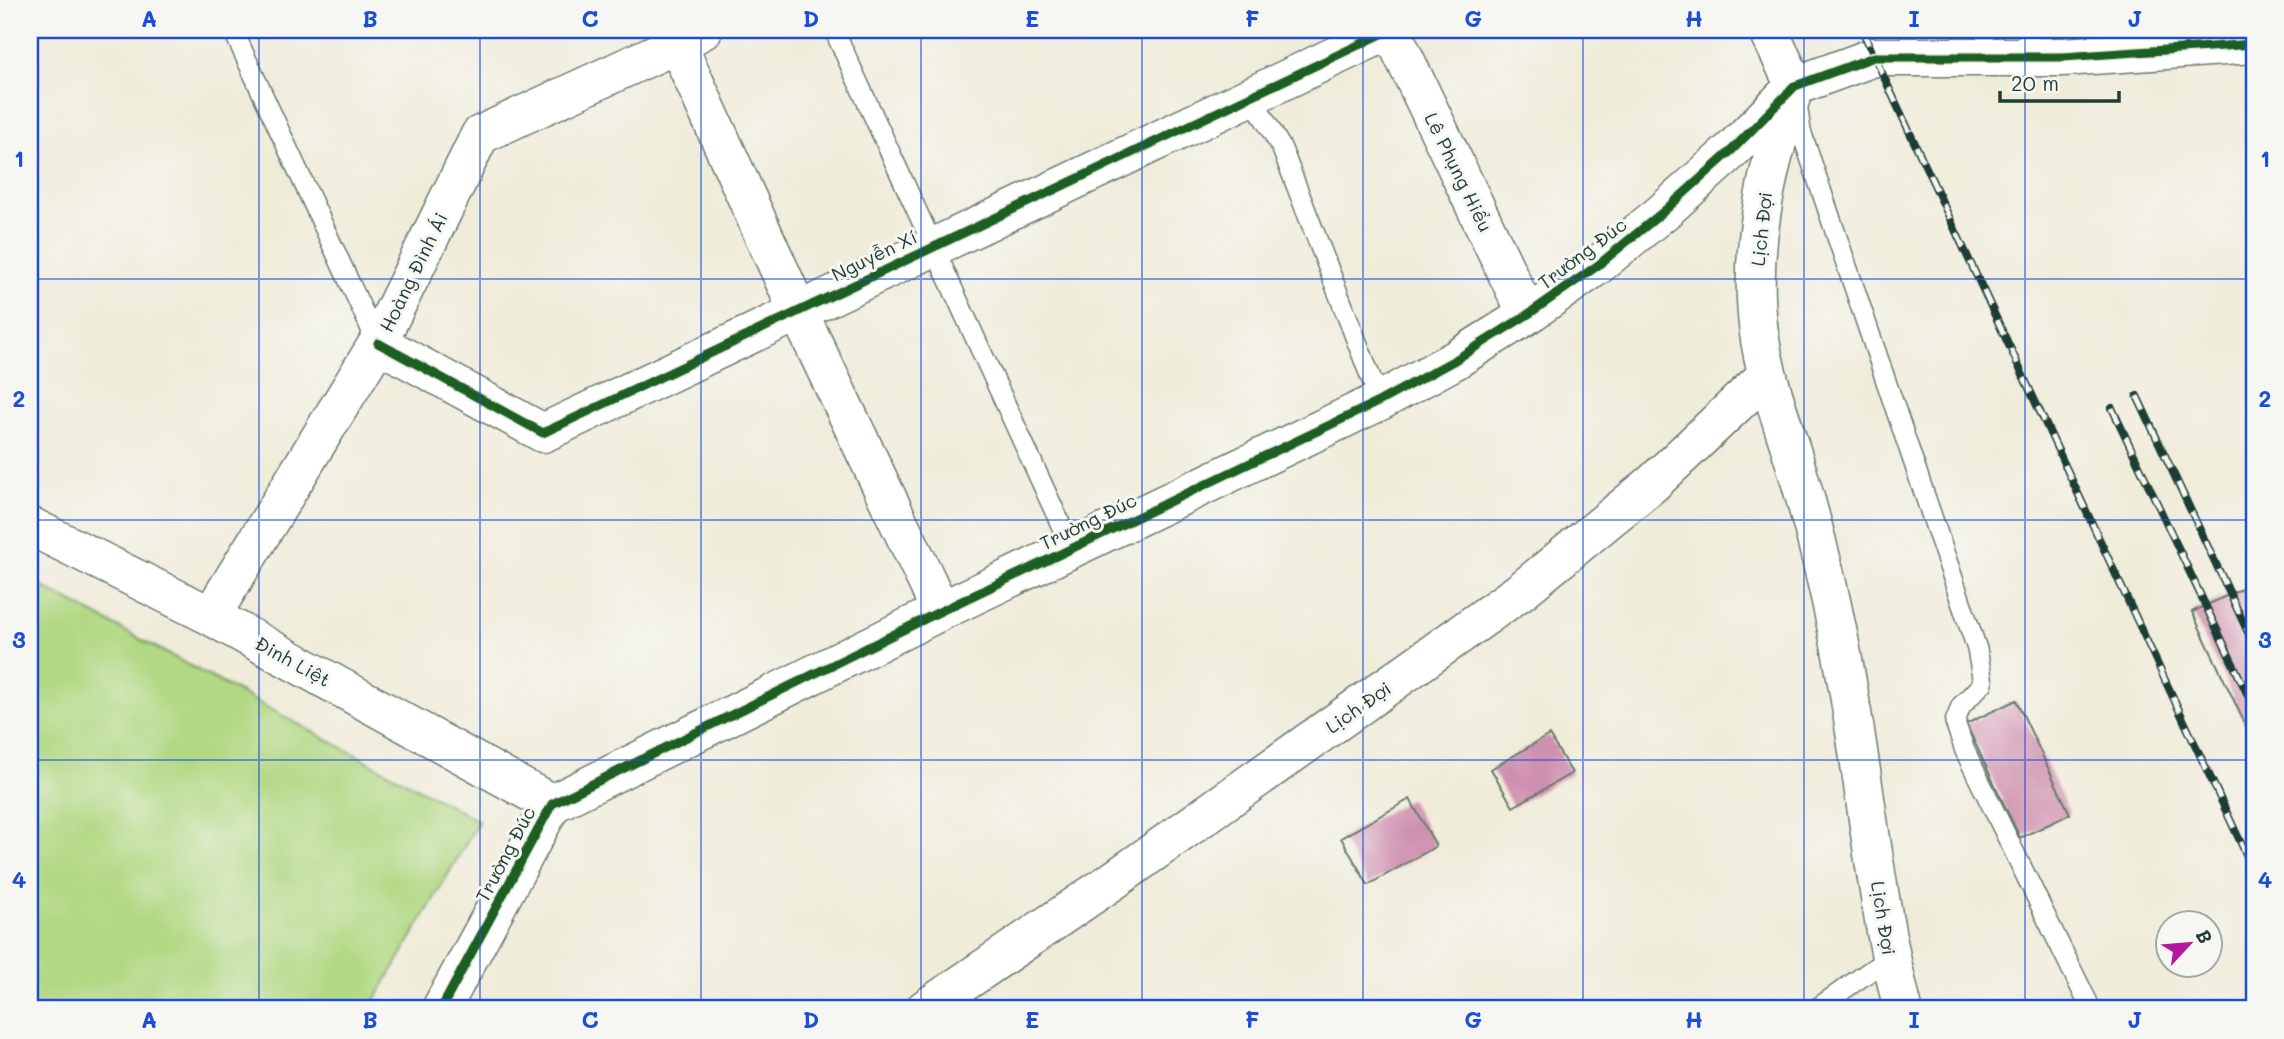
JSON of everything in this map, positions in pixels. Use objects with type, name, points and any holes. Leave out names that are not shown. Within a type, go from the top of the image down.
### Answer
[{"type":"street","name":"Nguyễn Xí","points":[[378,344],[543,433],[1390,30]]},
{"type":"street","name":"Lê Phụng Hiểu","points":[[1390,30],[1527,315]]},
{"type":"street","points":[[1768,30],[1795,86],[1874,57],[2030,44],[2063,58],[2254,44]]},
{"type":"street","name":"Hoàng Đình Ái","points":[[211,616],[378,344],[480,135],[686,33]]},
{"type":"street","points":[[686,33],[798,311],[941,611]]},
{"type":"street","name":"Trường Đúc","points":[[441,1009],[552,804],[941,611],[1380,401],[1455,360],[1527,315],[1597,266],[1664,212],[1731,151],[1795,86]]},
{"type":"street","name":"Lịch Đợi","points":[[1795,86],[1778,134],[1760,223],[1756,298],[1759,334],[1767,375],[1810,514],[1840,642],[1890,957],[1903,1009]]},
{"type":"street","name":"Lịch Đợi","points":[[925,1009],[1117,878],[1521,591],[1652,484],[1767,375]]},
{"type":"street","name":"Đinh Liệt","points":[[30,526],[211,616],[552,804]]},
{"type":"lane","points":[[233,30],[378,344]]},
{"type":"lane","points":[[834,30],[1072,549]]},
{"type":"lane","points":[[1795,86],[1801,131],[1977,649],[1983,683],[1961,706],[1955,722],[1965,751],[2091,1009]]},
{"type":"lane","points":[[1251,96],[1282,149],[1380,401]]},
{"type":"lane","points":[[1816,1009],[1890,957]]},
{"type":"green space","points":[[30,580],[479,821],[370,1009],[30,1009]]},
{"type":"building","points":[[2243,588],[2254,612],[2254,722],[2246,726],[2192,612]]},
{"type":"building","points":[[2016,700],[2070,814],[2020,838],[1966,724]]},
{"type":"building","points":[[1549,735],[1572,773],[1513,807],[1491,769]]},
{"type":"building","points":[[1410,799],[1436,846],[1368,885],[1341,838]]},
{"type":"railway","points":[[1862,30],[2254,871]]},
{"type":"railway","points":[[2137,396],[2254,645]]},
{"type":"railway","points":[[2112,408],[2254,708]]},
{"type":"cycle path","points":[[378,343],[543,433],[1390,30]]},
{"type":"cycle path","points":[[441,1009],[552,804],[941,611],[1380,401],[1455,360],[1527,315],[1597,266],[1731,151],[1795,86],[1874,57],[2063,57],[2254,44]]}]
